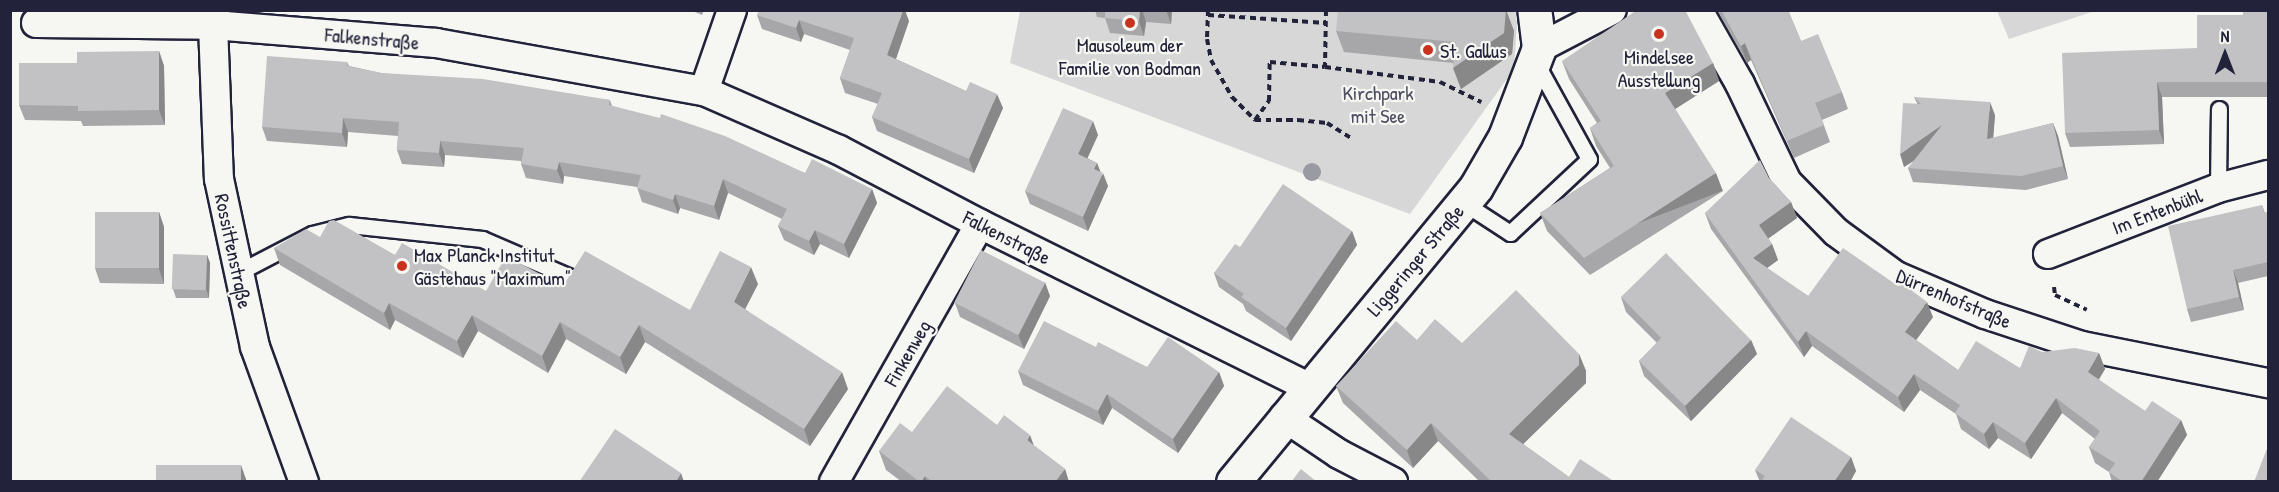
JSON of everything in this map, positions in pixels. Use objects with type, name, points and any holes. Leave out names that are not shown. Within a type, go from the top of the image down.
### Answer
[{"type":"street","points":[[704,91],[732,10]]},
{"type":"street","name":"Liggeringer Straße","points":[[1233,482],[1308,387],[1476,187],[1505,138],[1537,54],[1534,10]]},
{"type":"street","points":[[1537,54],[1612,10]]},
{"type":"street","name":"Dürrenhofstraße","points":[[1698,10],[1740,84],[1787,182],[1836,232],[1896,276],[1985,314],[2082,346],[2268,383]]},
{"type":"street","name":"Falkenstraße","points":[[36,23],[214,18],[436,43],[704,91],[839,150],[980,224],[1308,387]]},
{"type":"street","name":"Rossittenstraße","points":[[214,18],[219,179],[255,347],[304,482]]},
{"type":"street","name":"Im Entenbühl","points":[[2048,254],[2218,188],[2268,175]]},
{"type":"street","name":"Finkenweg","points":[[834,482],[980,224]]},
{"type":"street","points":[[1284,417],[1340,454],[1393,482]]},
{"type":"lane","points":[[1464,202],[1510,233],[1589,159],[1537,54]]},
{"type":"lane","points":[[2218,188],[2219,109]]},
{"type":"lane","points":[[239,272],[312,234],[350,225],[482,239],[575,279]]},
{"type":"path","points":[[1324,67],[1326,10]]},
{"type":"path","points":[[1326,23],[1208,13],[1207,39],[1211,60],[1232,97],[1255,120],[1327,123],[1352,138]]},
{"type":"path","points":[[1255,120],[1269,101],[1270,62],[1440,82],[1471,96]]},
{"type":"path","points":[[2048,254],[2055,295],[2096,314],[2082,346]]},
{"type":"green space","name":"Kirchpark mit See","points":[[1515,10],[1517,24],[1514,69],[1410,214],[1010,63],[1020,11]]},
{"type":"green space","points":[[1997,11],[2095,11],[2009,39]]},
{"type":"building","points":[[759,10],[903,10],[887,55],[966,91],[970,82],[997,94],[969,159],[872,117],[882,93],[840,78],[854,38],[799,20],[796,28],[757,15]]},
{"type":"building","points":[[1105,10],[1140,10],[1139,21],[1105,18]]},
{"type":"building","points":[[1338,10],[1506,10],[1504,33],[1453,68],[1456,42],[1336,31]]},
{"type":"building","points":[[1637,10],[1685,10],[1713,63],[1665,93],[1716,173],[1584,258],[1540,213],[1614,166],[1590,128],[1601,121],[1562,61]]},
{"type":"building","points":[[1721,10],[1788,10],[1801,41],[1818,34],[1842,92],[1815,103],[1824,125],[1787,141],[1745,43],[1741,46]]},
{"type":"building","points":[[2243,10],[2268,10],[2268,82],[2157,82],[2159,130],[2065,133],[2062,53],[2197,48],[2197,15],[2243,15]]},
{"type":"building","points":[[159,51],[159,110],[78,111],[78,106],[19,105],[19,63],[77,63],[77,52]]},
{"type":"building","points":[[267,56],[347,62],[347,66],[381,73],[483,79],[610,100],[609,105],[660,118],[661,114],[725,136],[805,173],[812,159],[872,189],[844,244],[815,230],[809,241],[778,226],[787,209],[723,179],[714,206],[675,194],[673,200],[637,188],[641,175],[559,162],[557,170],[521,164],[524,148],[440,141],[439,153],[397,150],[399,122],[343,118],[342,133],[262,127]]},
{"type":"building","points":[[1914,97],[1990,102],[1987,139],[2053,123],[2063,166],[2021,176],[1908,168],[1942,125],[1900,154],[1903,103],[1921,104]]},
{"type":"building","points":[[1063,108],[1093,121],[1078,154],[1097,163],[1094,169],[1103,173],[1083,217],[1025,191]]},
{"type":"building","points":[[1760,160],[1769,178],[1791,202],[1759,225],[1772,244],[1753,258],[1808,296],[1843,248],[1898,286],[1903,284],[1927,302],[1905,332],[1958,370],[1976,341],[2020,368],[2029,346],[2042,352],[2075,348],[2099,353],[2088,372],[2145,411],[2152,401],[2181,420],[2141,482],[2123,482],[2109,472],[2115,463],[2089,447],[2100,431],[2056,398],[2025,443],[1993,422],[1984,434],[1955,413],[1960,405],[1914,374],[1898,397],[1806,331],[1798,342],[1705,213]]},
{"type":"building","points":[[1283,184],[1352,231],[1286,328],[1241,297],[1244,294],[1214,273],[1235,244],[1240,247]]},
{"type":"building","points":[[2262,205],[2264,213],[2268,212],[2268,262],[2233,270],[2239,297],[2187,309],[2168,226]]},
{"type":"building","points":[[95,212],[159,212],[159,268],[95,268]]},
{"type":"building","points":[[334,220],[395,255],[402,243],[486,291],[506,256],[563,286],[585,251],[690,310],[720,251],[751,267],[734,302],[842,372],[804,429],[639,325],[620,357],[560,322],[542,356],[472,315],[457,341],[389,303],[384,313],[274,248],[306,229],[320,237],[329,221]]},
{"type":"building","points":[[981,250],[1045,283],[1018,335],[954,303]]},
{"type":"building","points":[[1666,253],[1751,340],[1685,406],[1639,361],[1661,338],[1621,297]]},
{"type":"building","points":[[173,254],[207,255],[206,290],[172,289]]},
{"type":"building","points":[[1516,290],[1579,354],[1579,365],[1509,434],[1569,477],[1580,459],[1615,482],[1492,482],[1431,423],[1407,450],[1336,386],[1396,321],[1417,340],[1435,319],[1462,343]]},
{"type":"building","points":[[1044,321],[1096,347],[1098,342],[1147,367],[1168,337],[1219,372],[1173,439],[1107,394],[1098,411],[1018,371]]},
{"type":"building","points":[[947,386],[997,425],[1004,415],[1030,435],[1027,440],[1065,469],[1055,482],[933,482],[925,476],[920,482],[879,451],[900,423],[912,432]]},
{"type":"building","points":[[1791,417],[1851,457],[1834,482],[1761,482],[1765,476],[1755,470]]},
{"type":"building","points":[[615,429],[681,473],[677,482],[579,482]]},
{"type":"building","points":[[2268,446],[2268,482],[2254,482]]},
{"type":"building","points":[[156,465],[241,465],[241,482],[156,482]]},
{"type":"building","points":[[1301,469],[1317,482],[1291,482]]},
{"type":"place","name":"Mausoleum der Familie von Bodman","points":[[1130,23]]},
{"type":"place","name":"Mindelsee Ausstellung","points":[[1659,34]]},
{"type":"place","name":"St. Gallus","points":[[1428,50]]},
{"type":"place","name":"Max Planck Institut Gästehaus \"Maximum\"","points":[[402,266]]}]
